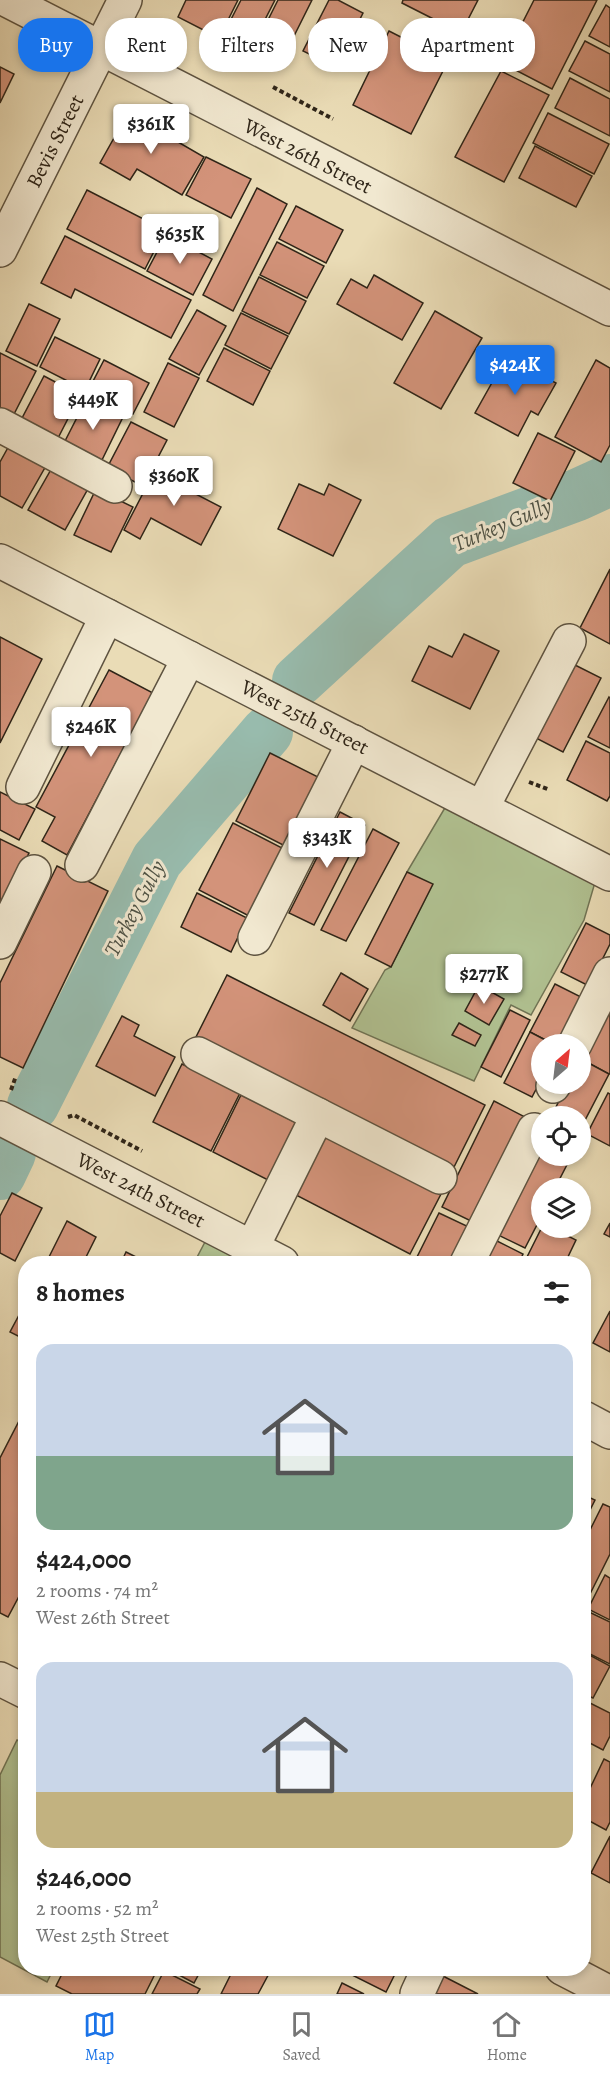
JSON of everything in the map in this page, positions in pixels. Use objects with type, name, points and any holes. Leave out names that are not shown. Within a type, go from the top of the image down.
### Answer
[{"type":"street","name":"West 26th Street","points":[[7,0],[610,309]]},
{"type":"street","name":"Bevis Street","points":[[0,249],[125,0]]},
{"type":"street","points":[[0,425],[115,486]]},
{"type":"street","name":"West 25th Street","points":[[0,561],[610,874]]},
{"type":"street","points":[[23,787],[107,615]]},
{"type":"street","points":[[482,808],[569,641]]},
{"type":"street","points":[[82,865],[189,658]]},
{"type":"street","points":[[255,939],[354,742]]},
{"type":"street","points":[[0,942],[34,872]]},
{"type":"street","points":[[580,1034],[610,974]]},
{"type":"street","points":[[198,1054],[440,1177]]},
{"type":"street","points":[[252,1248],[318,1114]]},
{"type":"street","name":"West 24th Street","points":[[0,1118],[268,1256]]},
{"type":"street","points":[[471,1256],[531,1136]]},
{"type":"street","points":[[591,1422],[610,1432]]},
{"type":"street","points":[[0,1679],[18,1688]]},
{"type":"street","points":[[393,1994],[401,1976]]},
{"type":"street","points":[[417,1994],[425,1976]]},
{"type":"street","points":[[577,1976],[610,1993]]},
{"type":"path","points":[[273,87],[333,119]]},
{"type":"path","points":[[74,1115],[142,1151]]},
{"type":"green space","points":[[446,806],[596,879],[584,920],[531,1015],[511,1005],[474,1081],[352,1028],[385,970],[391,967],[432,885],[407,872]]},
{"type":"green space","points":[[205,1242],[232,1256],[198,1256]]},
{"type":"green space","points":[[18,1740],[18,1967],[0,1957],[0,1775]]},
{"type":"green space","points":[[36,1976],[50,1976],[47,1982]]},
{"type":"building","points":[[186,0],[238,0],[229,18],[199,18],[199,28],[187,22],[187,18],[178,17]]},
{"type":"building","points":[[241,0],[275,0],[266,18],[232,18]]},
{"type":"building","points":[[278,0],[312,0],[296,32],[296,18],[269,18]]},
{"type":"building","points":[[329,0],[338,0],[363,13],[360,18],[320,18]]},
{"type":"building","points":[[403,0],[478,0],[469,18],[432,18],[402,3]]},
{"type":"building","points":[[534,0],[597,0],[552,89],[519,72],[535,72],[535,18],[525,18]]},
{"type":"building","points":[[606,5],[610,8],[610,47],[589,36]]},
{"type":"building","points":[[389,31],[400,37],[400,72],[442,72],[411,134],[353,105],[369,72],[388,72]]},
{"type":"building","points":[[308,41],[308,53],[303,51]]},
{"type":"building","points":[[585,41],[610,54],[610,92],[569,71]]},
{"type":"building","points":[[0,67],[14,74],[0,103]]},
{"type":"building","points":[[500,72],[549,95],[504,182],[455,157]]},
{"type":"building","points":[[570,78],[610,99],[610,136],[555,108]]},
{"type":"building","points":[[128,113],[204,157],[182,195],[137,169],[130,180],[100,163]]},
{"type":"building","points":[[548,113],[609,144],[594,174],[533,143]]},
{"type":"building","points":[[535,146],[592,176],[576,207],[519,178]]},
{"type":"building","points":[[206,157],[251,179],[231,218],[186,195]]},
{"type":"building","points":[[257,188],[287,204],[233,311],[203,295]]},
{"type":"building","points":[[87,190],[165,230],[145,269],[67,229]]},
{"type":"building","points":[[296,206],[343,230],[326,263],[279,239]]},
{"type":"building","points":[[166,235],[212,259],[193,295],[147,271]]},
{"type":"building","points":[[65,236],[191,300],[171,338],[75,289],[71,298],[41,283]]},
{"type":"building","points":[[277,242],[324,266],[307,298],[260,275]]},
{"type":"building","points":[[374,275],[423,303],[402,340],[337,304],[351,279],[367,288]]},
{"type":"building","points":[[259,277],[306,301],[289,334],[242,311]]},
{"type":"building","points":[[29,304],[60,319],[37,366],[6,351]]},
{"type":"building","points":[[197,310],[226,326],[199,375],[169,359]]},
{"type":"building","points":[[435,311],[482,338],[441,409],[394,383]]},
{"type":"building","points":[[241,313],[288,336],[271,369],[225,345]]},
{"type":"building","points":[[55,337],[100,359],[85,390],[40,367]]},
{"type":"building","points":[[224,348],[270,371],[253,405],[207,381]]},
{"type":"building","points":[[0,353],[36,371],[12,418],[0,412]]},
{"type":"building","points":[[507,356],[556,383],[538,415],[531,411],[518,436],[475,413]]},
{"type":"building","points":[[104,360],[149,383],[133,414],[88,391]]},
{"type":"building","points":[[596,360],[610,368],[610,445],[601,462],[555,437]]},
{"type":"building","points":[[168,363],[199,378],[174,427],[144,412]]},
{"type":"building","points":[[44,376],[80,395],[57,440],[20,422]]},
{"type":"building","points":[[87,398],[123,417],[100,464],[63,445]]},
{"type":"building","points":[[131,422],[167,440],[143,486],[107,468]]},
{"type":"building","points":[[538,433],[575,451],[550,501],[513,483]]},
{"type":"building","points":[[10,444],[47,464],[22,508],[0,496],[0,462]]},
{"type":"building","points":[[174,463],[192,473],[184,488],[221,507],[201,545],[151,518],[140,539],[124,530],[153,474],[165,480]]},
{"type":"building","points":[[53,466],[89,487],[65,530],[28,510]]},
{"type":"building","points":[[299,484],[324,495],[329,484],[361,500],[333,556],[278,529]]},
{"type":"building","points":[[96,489],[133,507],[111,552],[74,535]]},
{"type":"building","points":[[610,569],[610,644],[580,628]]},
{"type":"building","points":[[464,634],[499,651],[470,709],[412,681],[429,646],[452,657]]},
{"type":"building","points":[[0,637],[42,659],[0,743]]},
{"type":"building","points":[[571,663],[601,678],[563,752],[534,737]]},
{"type":"building","points":[[109,670],[153,693],[67,855],[42,841],[55,817],[36,807]]},
{"type":"building","points":[[610,698],[610,748],[588,737]]},
{"type":"building","points":[[586,741],[610,753],[610,796],[607,801],[567,780]]},
{"type":"building","points":[[270,753],[322,779],[287,847],[236,821]]},
{"type":"building","points":[[0,792],[35,809],[19,840],[0,830]]},
{"type":"building","points":[[340,812],[365,825],[314,925],[289,913]]},
{"type":"building","points":[[233,823],[284,849],[249,916],[199,890]]},
{"type":"building","points":[[373,829],[399,843],[346,941],[321,930]]},
{"type":"building","points":[[0,839],[29,853],[1,908],[0,908]]},
{"type":"building","points":[[57,866],[108,891],[23,1068],[0,1057],[0,983]]},
{"type":"building","points":[[407,872],[433,884],[391,967],[365,954]]},
{"type":"building","points":[[197,893],[247,918],[231,952],[181,927]]},
{"type":"building","points":[[586,923],[610,935],[610,944],[589,986],[561,972]]},
{"type":"building","points":[[341,973],[368,989],[350,1021],[323,1005]]},
{"type":"building","points":[[227,975],[485,1105],[454,1167],[196,1037]]},
{"type":"building","points":[[555,984],[583,998],[564,1034],[530,1032]]},
{"type":"building","points":[[479,985],[504,999],[489,1025],[465,1011]]},
{"type":"building","points":[[510,1010],[530,1020],[501,1077],[481,1067]]},
{"type":"building","points":[[610,1010],[609,1074],[591,1064],[591,1042]]},
{"type":"building","points":[[122,1016],[139,1025],[134,1036],[175,1057],[155,1096],[96,1066]]},
{"type":"building","points":[[459,1023],[481,1035],[475,1046],[452,1035]]},
{"type":"building","points":[[530,1032],[534,1034],[531,1034],[532,1097],[504,1083]]},
{"type":"building","points":[[182,1064],[240,1093],[211,1151],[153,1122]]},
{"type":"building","points":[[591,1064],[609,1074],[591,1109],[591,1106],[556,1106],[562,1094],[591,1094]]},
{"type":"building","points":[[608,1093],[610,1094],[610,1146],[591,1136],[591,1126]]},
{"type":"building","points":[[241,1095],[299,1124],[270,1181],[213,1152]]},
{"type":"building","points":[[494,1101],[525,1117],[473,1222],[442,1207]]},
{"type":"building","points":[[324,1134],[441,1194],[410,1254],[294,1194]]},
{"type":"building","points":[[531,1160],[531,1166],[566,1166],[560,1178],[531,1178],[531,1236],[525,1248],[494,1233]]},
{"type":"building","points":[[12,1193],[42,1208],[15,1261],[0,1253],[0,1216]]},
{"type":"building","points":[[439,1213],[471,1228],[457,1256],[418,1256]]},
{"type":"building","points":[[67,1221],[96,1237],[86,1256],[50,1256]]},
{"type":"building","points":[[610,1223],[610,1237],[604,1234]]},
{"type":"building","points":[[491,1238],[523,1254],[522,1256],[482,1256]]},
{"type":"building","points":[[536,1238],[572,1238],[576,1240],[568,1256],[528,1256]]},
{"type":"building","points":[[610,1311],[610,1352],[593,1343]]},
{"type":"building","points":[[18,1317],[18,1336],[10,1332]]},
{"type":"building","points":[[18,1423],[18,1598],[8,1617],[0,1613],[0,1458]]},
{"type":"building","points":[[603,1504],[610,1507],[610,1554],[591,1592],[591,1528]]},
{"type":"building","points":[[605,1575],[610,1578],[610,1620],[591,1610],[591,1603]]},
{"type":"building","points":[[591,1613],[610,1622],[610,1664],[591,1654]]},
{"type":"building","points":[[591,1656],[610,1666],[593,1698],[591,1697]]},
{"type":"building","points":[[591,1704],[610,1713],[610,1736],[603,1750],[591,1744]]},
{"type":"building","points":[[604,1759],[610,1762],[610,1822],[606,1830],[591,1822],[591,1786]]},
{"type":"building","points":[[610,1836],[610,1883],[591,1873]]},
{"type":"building","points":[[61,1976],[154,1976],[145,1994],[72,1994],[56,1986]]},
{"type":"building","points":[[161,1976],[174,1976],[200,1989],[197,1994],[152,1994]]},
{"type":"building","points":[[181,1976],[198,1976],[194,1983]]},
{"type":"building","points":[[230,1976],[268,1976],[258,1994],[221,1994]]},
{"type":"building","points":[[354,1976],[394,1976],[386,1992]]},
{"type":"building","points":[[440,1976],[443,1976],[478,1994],[431,1994]]},
{"type":"building","points":[[342,1983],[364,1994],[337,1994]]},
{"type":"waterway","name":"Turkey Gully","points":[[298,681],[450,542],[577,495],[610,480]]},
{"type":"waterway","name":"Turkey Gully","points":[[33,1105],[157,860],[267,732]]},
{"type":"waterway","name":"Turkey Gully","points":[[0,1174],[10,1153]]}]
